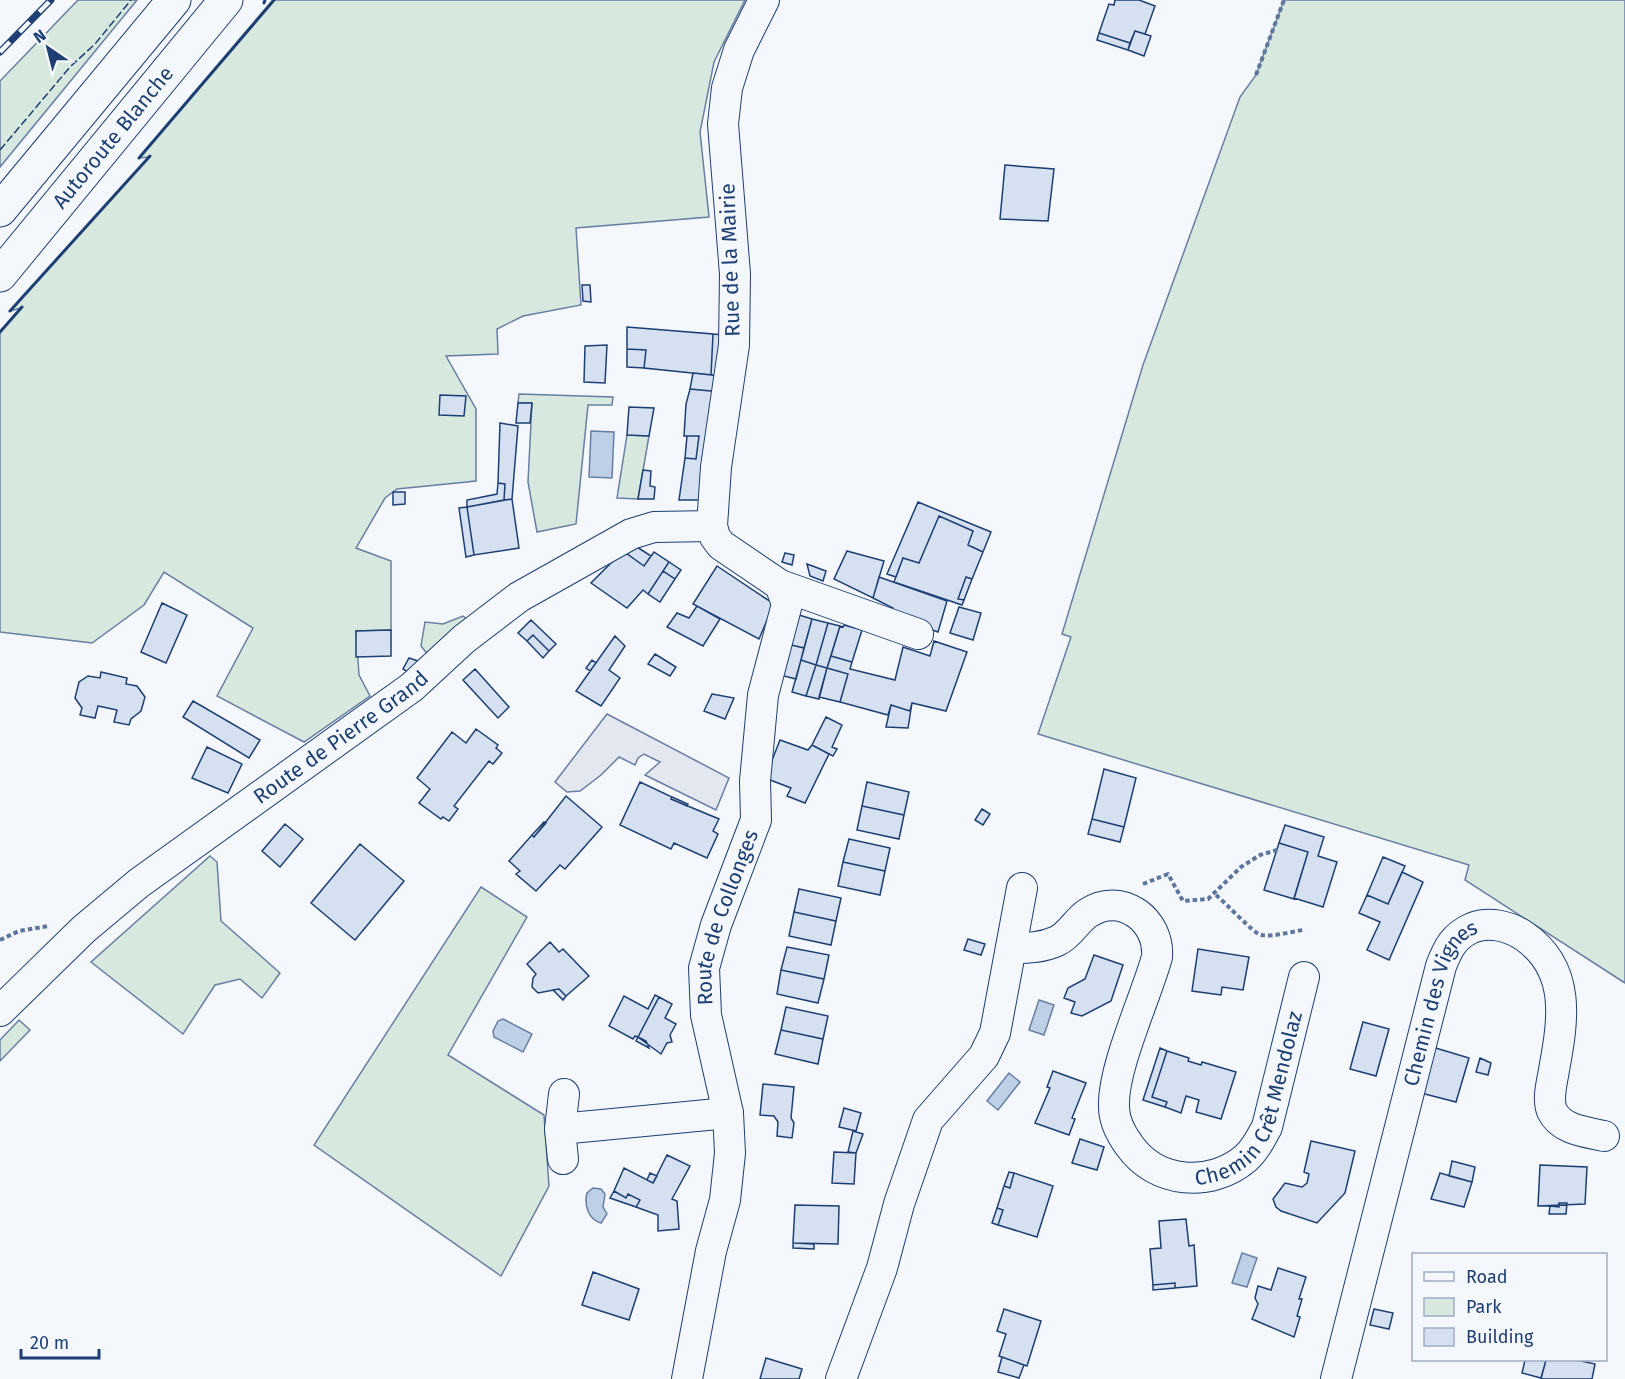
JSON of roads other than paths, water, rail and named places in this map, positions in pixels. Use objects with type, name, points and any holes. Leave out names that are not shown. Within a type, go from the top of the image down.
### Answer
[{"type":"highway","name":"Autoroute Blanche","points":[[0,210],[174,0]]},
{"type":"highway","name":"Autoroute Blanche","points":[[0,275],[226,0]]},
{"type":"street","name":"Rue de la Mairie","points":[[712,526],[716,467],[734,345],[735,274],[723,146],[725,103],[739,50],[764,0]]},
{"type":"street","points":[[712,526],[715,537],[721,545],[783,591],[918,634]]},
{"type":"street","name":"Route de Pierre Grand","points":[[0,1011],[84,929],[132,889],[412,687],[464,639],[519,597],[631,534],[654,527],[712,526]]},
{"type":"street","name":"Route de Collonges","points":[[687,1379],[729,1173],[728,1113],[706,1015],[704,968],[716,926],[756,820],[754,781],[763,695],[787,604],[783,591]]},
{"type":"street","points":[[841,1379],[882,1268],[899,1204],[928,1120],[975,1067],[991,1044],[998,1020],[1022,888]]},
{"type":"street","name":"Chemin Crêt Mendolaz","points":[[1011,948],[1034,948],[1059,940],[1087,914],[1100,908],[1126,908],[1142,916],[1149,924],[1156,941],[1157,957],[1120,1072],[1114,1097],[1114,1114],[1125,1141],[1139,1158],[1160,1171],[1180,1178],[1200,1178],[1224,1171],[1246,1158],[1261,1138],[1267,1127],[1304,977]]},
{"type":"street","name":"Chemin des Vignes","points":[[1336,1379],[1441,966],[1446,952],[1458,936],[1484,925],[1504,927],[1523,935],[1546,955],[1559,984],[1563,1009],[1550,1090],[1551,1106],[1556,1117],[1564,1125],[1604,1136]]},
{"type":"street","points":[[563,1159],[560,1129],[564,1094]]},
{"type":"street","points":[[560,1129],[728,1113]]},
{"type":"water","points":[[591,431],[614,432],[612,478],[589,477]]},
{"type":"water","points":[[1039,1000],[1054,1005],[1044,1035],[1029,1030]]},
{"type":"water","points":[[503,1019],[532,1034],[523,1052],[494,1037],[493,1031],[498,1021]]},
{"type":"water","points":[[1009,1073],[1020,1082],[998,1110],[987,1101]]},
{"type":"water","points":[[593,1188],[601,1189],[605,1194],[603,1207],[607,1214],[601,1223],[590,1215],[587,1207],[587,1193]]},
{"type":"water","points":[[1242,1253],[1257,1258],[1247,1287],[1232,1283]]},
{"type":"railway","points":[[0,52],[51,0]]}]
